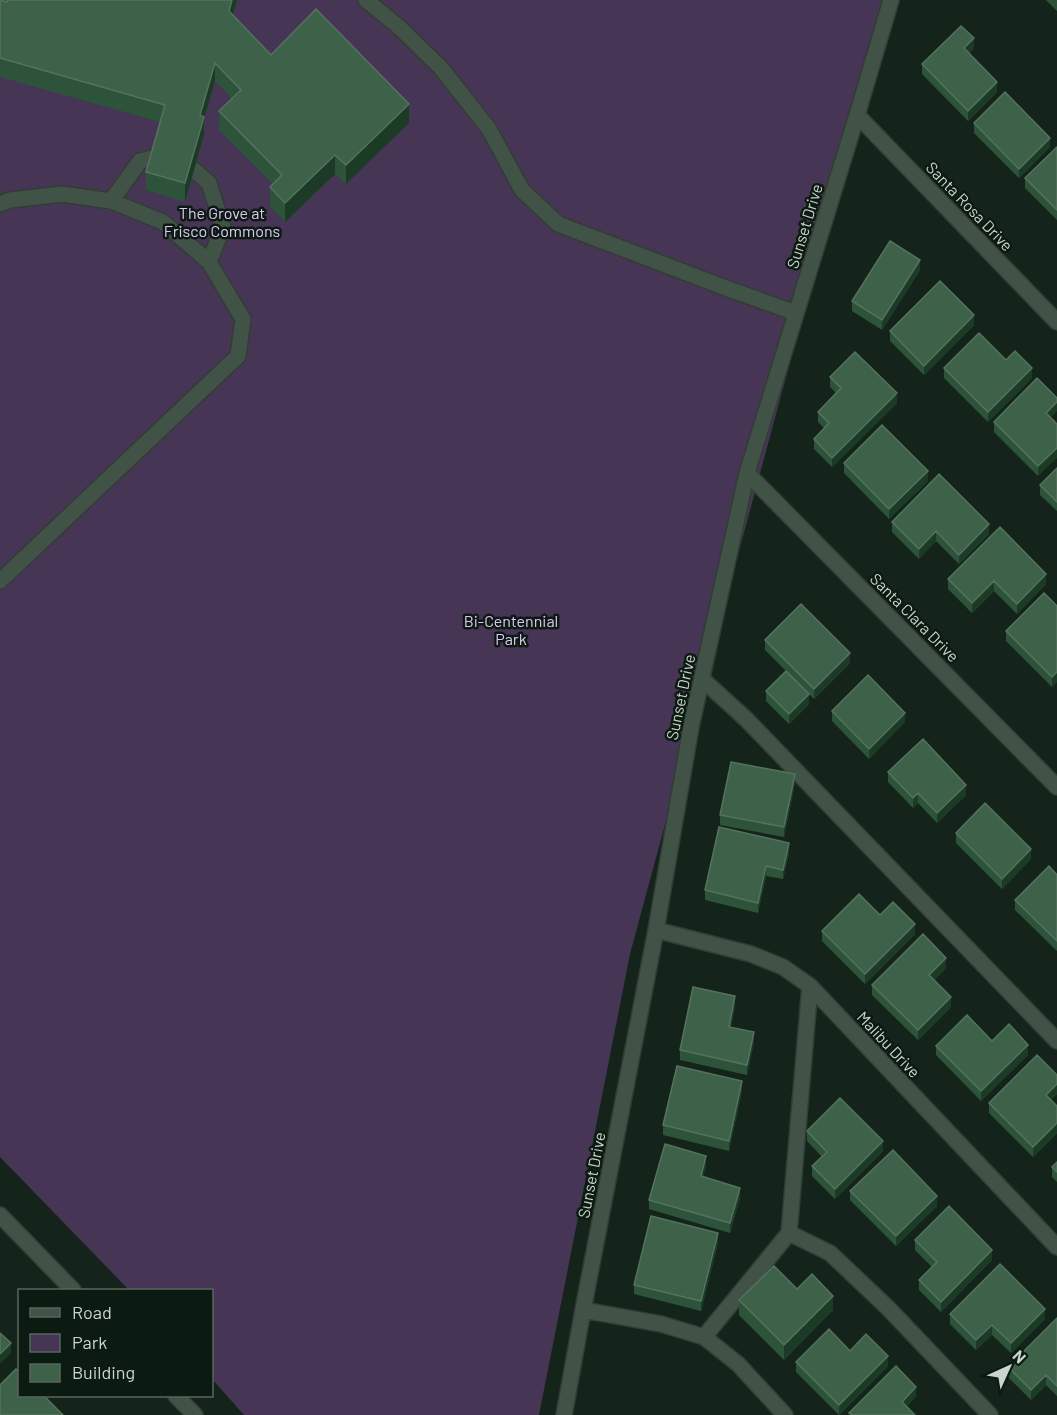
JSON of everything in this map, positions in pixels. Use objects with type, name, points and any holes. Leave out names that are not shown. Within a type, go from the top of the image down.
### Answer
[{"type":"street","points":[[366,0],[399,27],[441,68],[489,129],[522,190],[558,224],[796,313]]},
{"type":"street","name":"Sunset Drive","points":[[564,1415],[656,930],[691,727],[747,473],[891,0]]},
{"type":"street","name":"Santa Rosa Drive","points":[[857,115],[1057,322]]},
{"type":"street","points":[[111,201],[140,161],[156,157]]},
{"type":"street","points":[[194,170],[208,183],[223,227],[209,262]]},
{"type":"street","points":[[0,204],[10,200],[62,194],[111,201],[163,222],[209,262],[243,319],[238,356],[0,581]]},
{"type":"street","name":"Santa Clara Drive","points":[[747,473],[1057,787]]},
{"type":"street","points":[[702,679],[746,719],[1057,1041]]},
{"type":"street","name":"Malibu Drive","points":[[656,930],[751,954],[783,967],[810,986],[1057,1247]]},
{"type":"street","points":[[704,1337],[789,1233],[810,986]]},
{"type":"street","points":[[0,1215],[72,1289]]},
{"type":"street","points":[[789,1233],[830,1253],[888,1308],[990,1415]]},
{"type":"street","points":[[583,1310],[661,1323],[704,1337],[738,1364],[785,1415]]},
{"type":"green space","points":[[0,0],[888,0],[630,954],[539,1415],[244,1415],[213,1380],[213,1289],[128,1289],[0,1157]]},
{"type":"building","points":[[0,0],[7,2],[7,0],[232,0],[229,11],[271,55],[316,9],[409,104],[346,165],[335,155],[285,203],[270,187],[282,175],[219,111],[241,90],[215,63],[200,115],[204,117],[185,183],[146,172],[165,105],[0,58]]},
{"type":"building","points":[[961,26],[974,38],[964,48],[997,82],[968,111],[922,64]]},
{"type":"building","points":[[1005,92],[1050,138],[1019,169],[974,123]]},
{"type":"building","points":[[1057,147],[1057,210],[1025,178]]},
{"type":"building","points":[[890,241],[920,260],[882,320],[852,301]]},
{"type":"building","points":[[940,281],[974,315],[924,366],[890,331]]},
{"type":"building","points":[[979,333],[1006,360],[1015,351],[1032,368],[988,412],[944,368]]},
{"type":"building","points":[[855,352],[897,393],[832,458],[814,439],[829,423],[818,412],[841,388],[830,377]]},
{"type":"building","points":[[1037,378],[1057,398],[1057,402],[1046,413],[1057,424],[1057,448],[1038,466],[994,422]]},
{"type":"building","points":[[882,425],[928,471],[889,509],[844,463]]},
{"type":"building","points":[[1057,468],[1057,502],[1040,485]]},
{"type":"building","points":[[939,474],[989,524],[959,555],[936,531],[919,549],[892,522]]},
{"type":"building","points":[[1000,527],[1046,574],[1017,604],[994,581],[972,603],[948,579]]},
{"type":"building","points":[[1044,593],[1057,606],[1057,672],[1052,677],[1006,631]]},
{"type":"building","points":[[801,604],[850,653],[814,689],[765,640]]},
{"type":"building","points":[[786,671],[809,694],[789,714],[766,691]]},
{"type":"building","points":[[868,675],[905,713],[869,749],[832,711]]},
{"type":"building","points":[[923,739],[966,785],[937,813],[918,793],[913,798],[888,772]]},
{"type":"building","points":[[731,762],[795,774],[784,827],[720,815]]},
{"type":"building","points":[[985,803],[1031,849],[1002,879],[956,833]]},
{"type":"building","points":[[719,827],[789,843],[783,870],[766,866],[758,903],[705,890]]},
{"type":"building","points":[[1049,866],[1057,875],[1057,941],[1015,900]]},
{"type":"building","points":[[859,894],[880,915],[893,902],[915,924],[865,974],[822,931]]},
{"type":"building","points":[[923,934],[946,958],[929,975],[951,997],[918,1030],[872,985]]},
{"type":"building","points":[[693,987],[735,996],[729,1027],[754,1032],[747,1065],[680,1050]]},
{"type":"building","points":[[967,1015],[992,1041],[1009,1024],[1028,1045],[981,1091],[936,1046]]},
{"type":"building","points":[[1037,1055],[1057,1075],[1057,1084],[1046,1095],[1057,1106],[1057,1123],[1033,1147],[989,1103]]},
{"type":"building","points":[[677,1066],[742,1081],[729,1141],[663,1125]]},
{"type":"building","points":[[840,1098],[883,1141],[835,1189],[812,1166],[827,1152],[807,1131]]},
{"type":"building","points":[[665,1144],[706,1156],[701,1176],[740,1188],[730,1223],[649,1200]]},
{"type":"building","points":[[893,1150],[937,1196],[896,1236],[850,1191]]},
{"type":"building","points":[[1057,1162],[1057,1172],[1052,1167]]},
{"type":"building","points":[[949,1206],[992,1250],[941,1302],[919,1280],[937,1262],[915,1240]]},
{"type":"building","points":[[651,1216],[718,1233],[701,1301],[634,1285]]},
{"type":"building","points":[[1000,1264],[1045,1309],[1011,1343],[992,1325],[976,1340],[950,1314]]},
{"type":"building","points":[[774,1266],[797,1289],[812,1274],[833,1296],[784,1345],[739,1300]]},
{"type":"building","points":[[1057,1318],[1057,1386],[1046,1375],[1031,1390],[1008,1367]]},
{"type":"building","points":[[829,1329],[850,1351],[866,1334],[888,1356],[839,1405],[796,1362]]},
{"type":"building","points":[[0,1333],[11,1343],[0,1354]]},
{"type":"building","points":[[896,1366],[916,1387],[902,1402],[915,1415],[851,1415],[849,1413]]},
{"type":"building","points":[[16,1369],[18,1370],[18,1397],[45,1397],[63,1415],[0,1415],[0,1385]]},
{"type":"park label","name":"The Grove at Frisco Commons","points":[[222,221]]},
{"type":"park label","name":"Bi-Centennial Park","points":[[511,629]]}]
